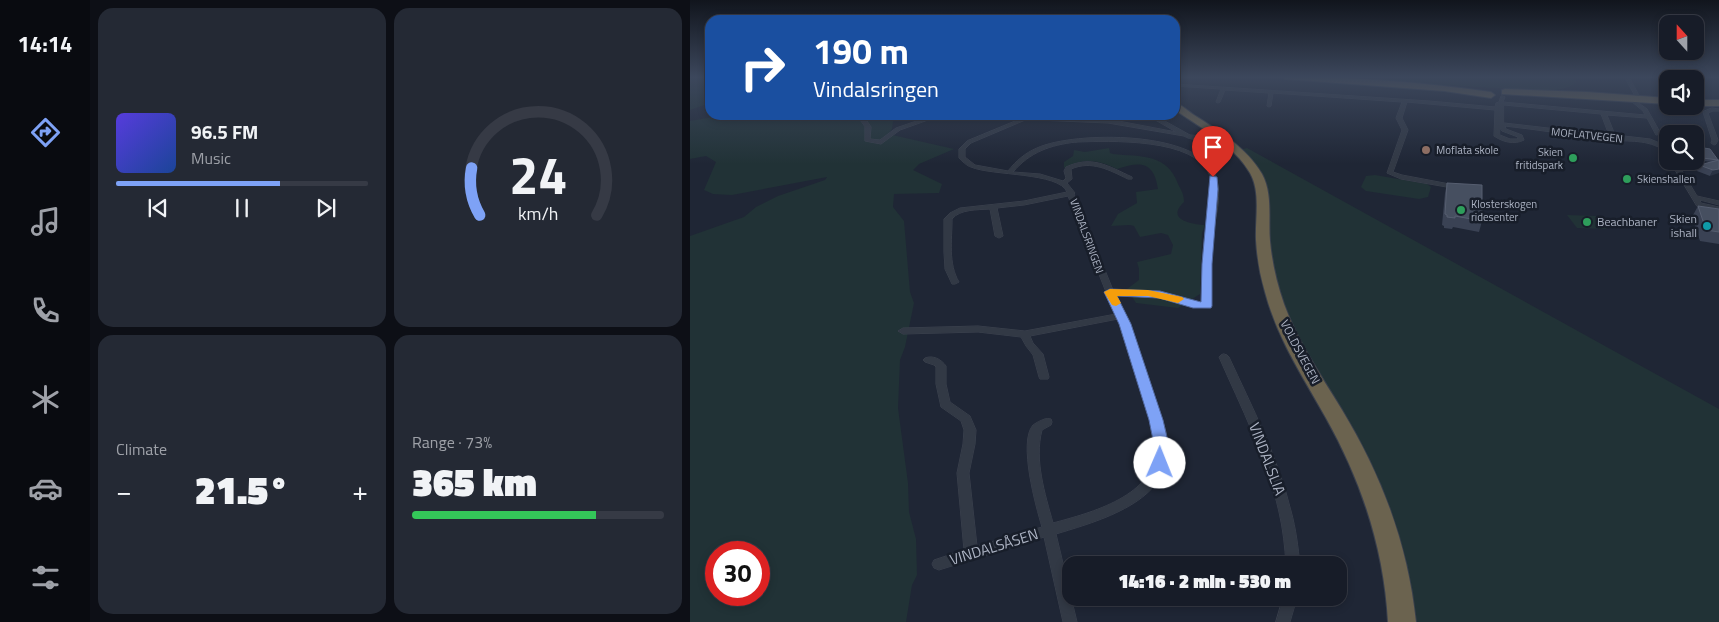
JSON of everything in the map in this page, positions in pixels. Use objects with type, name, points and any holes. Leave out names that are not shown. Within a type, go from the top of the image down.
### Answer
[{"type":"highway","name":"VOLDSVEGEN","points":[[1180,110],[1235,151],[1250,166],[1257,177],[1262,191],[1265,260],[1275,302],[1290,337],[1352,445],[1375,496],[1397,569],[1401,594],[1402,622]]},
{"type":"street","points":[[1403,106],[1399,118],[1405,130],[1390,173],[1401,178],[1463,188]]},
{"type":"street","name":"MOFLATVEGEN","points":[[1499,106],[1500,125],[1650,141],[1659,145]]},
{"type":"street","name":"MOFLATVEGEN","points":[[1555,106],[1648,117]]},
{"type":"street","points":[[1640,106],[1658,134]]},
{"type":"street","points":[[1714,143],[1715,140],[1705,112],[1712,109],[1719,110]]},
{"type":"street","points":[[1602,112],[1613,138]]},
{"type":"street","points":[[863,120],[868,127],[867,140],[880,142],[898,129],[924,120]]},
{"type":"street","points":[[1026,120],[969,142],[962,149],[962,158],[972,166],[1050,178],[1063,183],[1069,179],[1068,168],[1090,162],[1101,164],[1130,178]]},
{"type":"street","points":[[1108,120],[1194,138],[1205,138]]},
{"type":"street","points":[[1159,120],[1185,135]]},
{"type":"street","points":[[1009,173],[1024,156],[1035,150],[1079,141],[1116,140],[1150,142],[1176,148],[1196,157],[1208,168],[1214,181],[1207,264],[1208,310],[1160,294],[1110,292]]},
{"type":"street","points":[[1678,170],[1699,205],[1719,209]]},
{"type":"street","name":"VINDALSRINGEN","points":[[1063,183],[1072,193],[1110,292]]},
{"type":"street","points":[[955,282],[950,276],[949,268],[949,218],[960,210],[993,207],[1072,193]]},
{"type":"street","points":[[1694,197],[1719,203]]},
{"type":"street","points":[[993,207],[999,236]]},
{"type":"street","name":"VINDALSÅSEN","points":[[939,564],[1094,516],[1123,504],[1144,489],[1160,463],[1162,450],[1160,434],[1122,316],[1110,292]]},
{"type":"street","points":[[903,331],[978,329],[1025,334],[1122,316]]},
{"type":"street","points":[[1025,334],[1038,354],[1044,377]]},
{"type":"street","name":"VINDALSLIA","points":[[1224,357],[1264,448],[1283,501],[1292,556]]},
{"type":"street","points":[[928,360],[937,362],[941,366],[941,384],[945,404],[966,419],[969,427],[970,444],[963,473],[970,553]]},
{"type":"street","points":[[1047,422],[1037,428],[1034,447],[1048,530]]},
{"type":"street","name":"VINDALSÅSEN","points":[[1048,530],[1070,622]]},
{"type":"street","points":[[1283,622],[1288,606]]},
{"type":"shaded area","points":[[690,106],[701,106],[690,110]]},
{"type":"shaded area","points":[[705,118],[705,120],[893,120],[892,129],[888,134],[954,149],[919,164],[913,170],[942,184],[939,193],[894,194],[893,207],[904,221],[910,292],[914,303],[905,347],[900,360],[898,408],[908,483],[909,512],[916,539],[917,575],[912,585],[906,622],[690,622],[690,236],[744,217],[756,207],[778,196],[825,180],[827,177],[732,195],[713,194],[704,190],[716,162],[706,156],[690,159],[690,121]]},
{"type":"shaded area","points":[[1109,148],[1110,153],[1113,154],[1152,158],[1167,167],[1173,174],[1183,197],[1184,202],[1177,213],[1179,217],[1194,224],[1205,225],[1202,233],[1200,294],[1178,308],[1136,303],[1127,289],[1139,280],[1137,262],[1171,254],[1173,245],[1168,235],[1161,233],[1140,237],[1134,226],[1111,226],[1118,214],[1137,203],[1136,192],[1158,189],[1153,173],[1149,168],[1139,164],[1117,169],[1104,163],[1084,161],[1064,168],[1064,162],[1073,156],[1074,150],[1085,152]]},
{"type":"shaded area","points":[[1247,148],[1719,409],[1719,622],[1389,622],[1383,550],[1352,463],[1286,343],[1257,189],[1250,171],[1233,152]]},
{"type":"shaded area","points":[[1375,175],[1427,184],[1431,187],[1428,197],[1419,199],[1366,191],[1361,187],[1366,176]]},
{"type":"shaded area","name":"Beachbaner","points":[[1567,215],[1596,216],[1607,229],[1577,228]]},
{"type":"building","points":[[1704,148],[1710,149],[1718,160],[1704,158]]},
{"type":"building","points":[[1719,160],[1719,169],[1713,170],[1704,167],[1704,164]]},
{"type":"building","name":"Klosterskogen ridesenter","points":[[1447,183],[1482,185],[1482,221],[1455,216],[1455,218],[1447,217],[1445,214]]},
{"type":"building","points":[[1698,206],[1719,209],[1719,232],[1706,230]]},
{"type":"slow traffic","points":[[1116,303],[1110,292],[1160,294],[1178,299]]},
{"type":"place","name":"Moflata skole","points":[[1426,150]]},
{"type":"place","name":"Skien fritidspark","points":[[1573,158]]},
{"type":"place","name":"Skienshallen","points":[[1627,179]]},
{"type":"place","name":"Klosterskogen ridesenter","points":[[1461,210]]},
{"type":"place","name":"Beachbaner","points":[[1587,222]]},
{"type":"place","name":"Skien ishall","points":[[1707,226]]},
{"type":"route","points":[[1160,463],[1162,456],[1161,438],[1156,420],[1125,324],[1110,292],[1160,294],[1200,306],[1207,306],[1208,241],[1214,189],[1213,177]]}]
